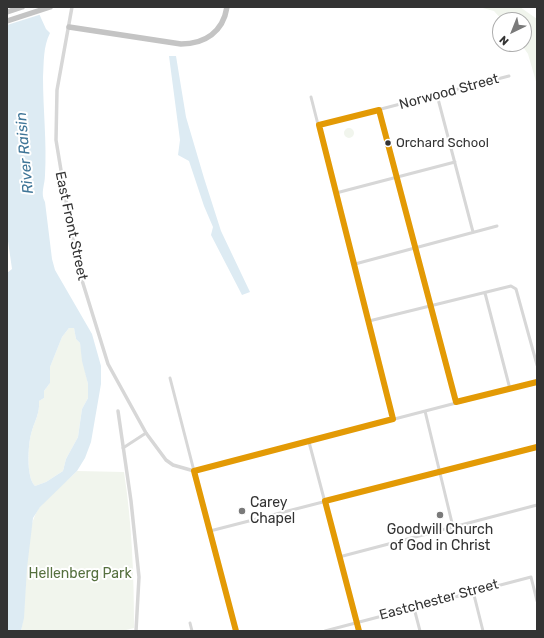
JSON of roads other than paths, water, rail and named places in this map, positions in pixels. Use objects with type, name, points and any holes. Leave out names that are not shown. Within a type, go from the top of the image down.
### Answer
[{"type":"highway","points":[[7,12],[22,7]]},
{"type":"highway","points":[[7,21],[50,7]]},
{"type":"highway","points":[[68,27],[181,44],[192,44],[201,42],[216,32],[222,23],[227,7]]},
{"type":"street","name":"East Front Street","points":[[72,7],[57,90],[56,122],[59,163],[81,277],[108,364],[146,433],[166,460],[173,465],[194,471]]},
{"type":"street","name":"Norwood Street","points":[[319,125],[509,76]]},
{"type":"street","points":[[437,95],[473,232]]},
{"type":"street","points":[[311,97],[355,264],[393,419]]},
{"type":"street","points":[[379,110],[456,402]]},
{"type":"street","points":[[336,193],[455,162]]},
{"type":"street","points":[[355,264],[497,226]]},
{"type":"street","points":[[369,321],[511,286],[514,287],[537,365]]},
{"type":"street","points":[[485,292],[510,389]]},
{"type":"street","points":[[170,378],[236,631]]},
{"type":"street","points":[[194,471],[537,382]]},
{"type":"street","points":[[118,411],[135,533],[139,577],[136,631]]},
{"type":"street","points":[[425,411],[453,527]]},
{"type":"street","points":[[123,448],[146,433]]},
{"type":"street","points":[[309,442],[326,501],[359,631]]},
{"type":"street","points":[[210,531],[537,447]]},
{"type":"street","points":[[340,557],[537,505]]},
{"type":"street","name":"Eastchester Street","points":[[325,631],[531,577],[537,601]]},
{"type":"street","points":[[473,591],[483,631]]},
{"type":"street","points":[[414,608],[420,631]]},
{"type":"street","points":[[190,623],[192,631]]},
{"type":"water","name":"River Raisin","points":[[7,7],[36,7],[46,29],[50,33],[45,49],[43,77],[46,151],[43,192],[52,259],[55,270],[92,334],[101,366],[101,384],[91,442],[85,458],[77,471],[40,507],[33,518],[27,568],[24,618],[21,631],[7,631],[7,273],[12,269],[7,234]],"holes":[[[69,328],[74,328],[76,339],[80,343],[82,361],[88,384],[88,398],[82,409],[78,437],[66,459],[63,471],[46,482],[35,486],[30,476],[29,453],[30,439],[38,414],[39,401],[44,398],[44,391],[50,383],[50,367],[62,337]]]},
{"type":"water","points":[[169,56],[176,56],[186,117],[221,231],[250,292],[242,295],[211,235],[213,227],[204,206],[189,161],[178,155],[180,140]]},
{"type":"place","name":"Orchard School","points":[[388,143]]},
{"type":"place","name":"Carey Chapel","points":[[242,511]]},
{"type":"place","name":"Goodwill Church of God in Christ","points":[[440,515]]},
{"type":"park label","name":"Hellenberg Park","points":[[80,574]]}]
